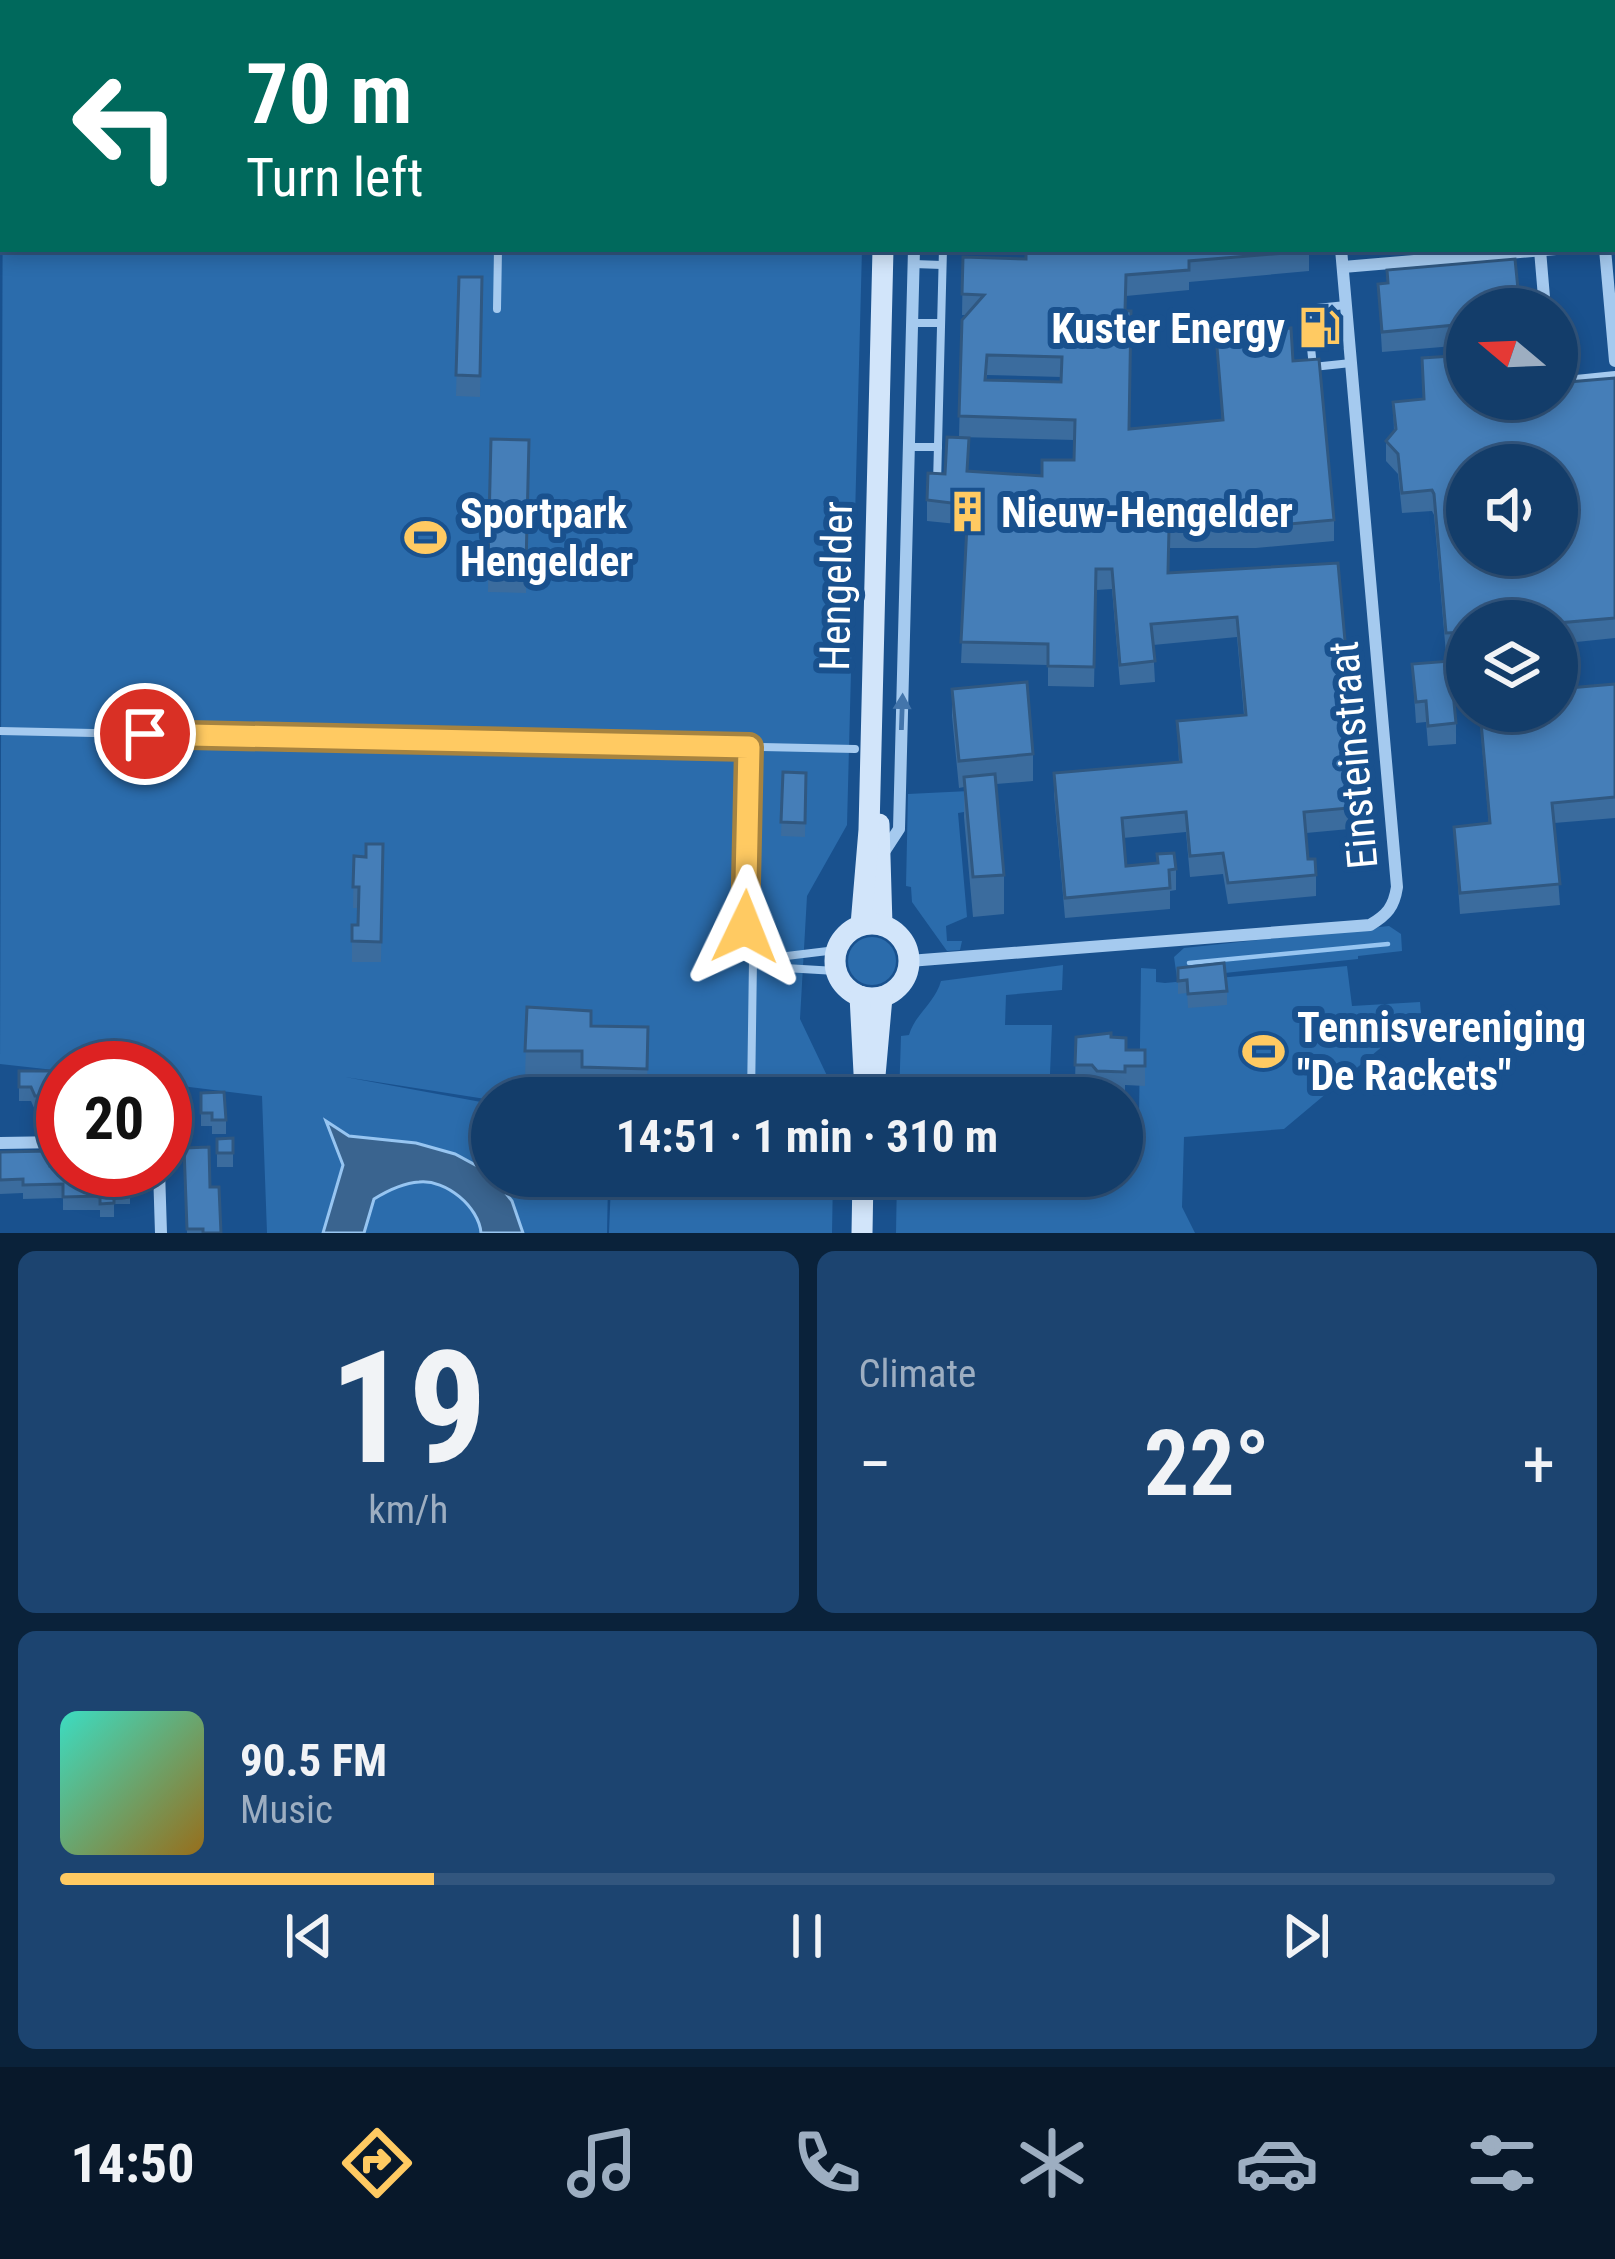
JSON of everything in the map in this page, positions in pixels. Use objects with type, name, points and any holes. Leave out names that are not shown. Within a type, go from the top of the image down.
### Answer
[{"type":"main road","name":"Hengelder","points":[[871,925],[882,855],[878,829],[887,252]]},
{"type":"main road","name":"Hengelder","points":[[871,925],[869,830],[887,252]]},
{"type":"main road","points":[[871,925],[904,942],[909,961],[898,987],[871,996],[842,984],[836,961],[845,934],[871,925]]},
{"type":"main road","points":[[869,1077],[871,996]]},
{"type":"main road","points":[[866,1233],[867,1197]]},
{"type":"street","name":"Hengelder","points":[[882,855],[898,829],[914,252]]},
{"type":"street","name":"Einsteinstraat","points":[[909,961],[1370,926],[1386,916],[1397,887],[1341,252]]},
{"type":"street","points":[[1342,267],[1517,252]]},
{"type":"street","points":[[1540,252],[1543,288]]},
{"type":"street","points":[[1605,252],[1615,362]]},
{"type":"street","points":[[1578,380],[1615,377]]},
{"type":"street","points":[[0,1143],[36,1142]]},
{"type":"street","points":[[160,1197],[161,1233]]},
{"type":"lane","points":[[497,309],[498,252]]},
{"type":"lane","points":[[938,485],[943,252]]},
{"type":"lane","points":[[914,264],[943,265]]},
{"type":"lane","points":[[1346,305],[1307,309],[1312,367],[1351,364]]},
{"type":"lane","points":[[913,322],[941,323]]},
{"type":"lane","points":[[910,447],[938,447]]},
{"type":"lane","points":[[0,731],[855,749]]},
{"type":"lane","points":[[749,747],[745,927],[753,960],[751,1077]]},
{"type":"lane","points":[[753,960],[774,960],[788,953],[836,961]]},
{"type":"lane","points":[[774,960],[785,968],[836,961]]},
{"type":"shaded area","name":"Sportpark Hengelder","points":[[3,252],[862,252],[847,825],[807,896],[800,1019],[828,1077],[471,1077],[471,1097],[345,1077],[471,1100],[471,1197],[608,1197],[607,1233],[267,1233],[262,1096],[192,1087],[192,1041],[36,1041],[36,1068],[0,1064]]},
{"type":"shaded area","points":[[969,791],[970,811],[958,813],[967,917],[946,926],[947,941],[962,941],[960,950],[947,951],[912,902],[911,887],[906,886],[908,794]]},
{"type":"shaded area","points":[[1389,926],[1401,934],[1402,951],[1177,978],[1174,957],[1184,948]]},
{"type":"shaded area","points":[[872,937],[889,944],[896,961],[889,978],[872,985],[855,978],[848,961],[855,944]]},
{"type":"shaded area","points":[[1063,965],[1062,990],[1006,995],[1005,1025],[1052,1025],[1050,1077],[900,1077],[901,1036],[909,1035],[941,981]]},
{"type":"shaded area","points":[[1347,966],[1352,1006],[1420,1002],[1421,1014],[1284,1129],[1184,1137],[1182,1207],[1195,1233],[896,1233],[897,1197],[1143,1197],[1141,968],[1156,969],[1156,982]]},
{"type":"shaded area","points":[[326,1121],[349,1136],[416,1143],[455,1154],[471,1163],[471,1197],[509,1197],[523,1233],[481,1233],[474,1214],[459,1197],[440,1185],[419,1182],[374,1199],[364,1233],[323,1233],[343,1165]]},
{"type":"shaded area","points":[[610,1197],[833,1197],[832,1233],[609,1233]]},
{"type":"building","points":[[1026,252],[1297,252],[1189,261],[1189,270],[1126,275],[1125,311],[1131,311],[1129,429],[1223,420],[1216,335],[1291,328],[1293,361],[1319,359],[1334,520],[1169,528],[1168,573],[1338,563],[1360,807],[1304,812],[1308,859],[1315,859],[1316,875],[1228,883],[1223,853],[1190,856],[1186,812],[1122,818],[1126,866],[1158,863],[1157,854],[1174,853],[1176,869],[1169,870],[1170,888],[1065,898],[1054,773],[1181,762],[1177,721],[1246,715],[1237,617],[1151,624],[1155,661],[1120,665],[1112,569],[1096,569],[1094,667],[1048,666],[1048,644],[961,642],[968,505],[927,500],[928,473],[945,474],[947,437],[969,438],[967,471],[1042,476],[1042,460],[1074,460],[1075,420],[959,416],[962,320],[984,295],[962,294],[963,257],[1026,259]],"holes":[[[987,355],[1062,357],[1061,382],[985,380]]]},
{"type":"building","points":[[1515,259],[1518,288],[1446,288],[1446,326],[1382,332],[1378,284],[1388,283],[1387,270]]},
{"type":"building","points":[[459,277],[482,277],[480,376],[456,375]]},
{"type":"building","points":[[1446,356],[1446,420],[1578,420],[1578,381],[1615,378],[1615,618],[1578,621],[1578,600],[1446,600],[1446,633],[1434,494],[1432,490],[1402,493],[1398,454],[1386,441],[1396,429],[1393,402],[1424,399],[1422,358]]},
{"type":"building","points":[[491,439],[529,440],[526,566],[488,565]]},
{"type":"building","points":[[1446,661],[1446,724],[1428,726],[1426,701],[1416,702],[1412,664]]},
{"type":"building","points":[[1027,682],[1033,754],[959,761],[952,689]]},
{"type":"building","points":[[1615,684],[1615,797],[1552,803],[1560,884],[1460,893],[1454,827],[1490,823],[1482,732],[1578,732],[1578,687]]},
{"type":"building","points":[[783,772],[806,773],[805,823],[781,822]]},
{"type":"building","points":[[995,774],[1004,875],[973,877],[964,777]]},
{"type":"building","points":[[366,844],[383,844],[381,942],[352,941],[352,925],[358,925],[359,887],[353,887],[354,856],[366,857]]},
{"type":"building","points":[[1224,963],[1227,991],[1188,994],[1187,980],[1178,981],[1178,968]]},
{"type":"building","points":[[527,1007],[591,1011],[591,1026],[648,1027],[647,1069],[582,1067],[582,1051],[525,1051]]},
{"type":"building","points":[[1111,1033],[1111,1037],[1126,1038],[1126,1050],[1145,1050],[1145,1066],[1125,1066],[1125,1072],[1075,1065],[1076,1037]]},
{"type":"building","points":[[19,1071],[36,1071],[36,1096],[31,1087],[19,1087]]},
{"type":"building","points":[[224,1092],[226,1120],[212,1120],[212,1113],[201,1113],[201,1093]]},
{"type":"building","points":[[233,1138],[233,1153],[217,1153],[217,1139]]},
{"type":"building","points":[[209,1147],[210,1187],[219,1187],[221,1233],[187,1229],[192,1148]]},
{"type":"building","points":[[36,1151],[36,1185],[23,1185],[23,1179],[0,1180],[0,1152]]},
{"type":"building","points":[[100,1197],[114,1197],[114,1203],[100,1204]]},
{"type":"waterway","points":[[1189,963],[1388,944]]},
{"type":"place","name":"Kuster Energy","points":[[1319,328]]},
{"type":"place","name":"Nieuw-Hengelder","points":[[967,512]]},
{"type":"place","name":"Sportpark Hengelder","points":[[426,537]]},
{"type":"place","name":"Tennisvereniging \"De Rackets\"","points":[[1263,1051]]},
{"type":"route","points":[[145,734],[749,747],[745,927]]}]
